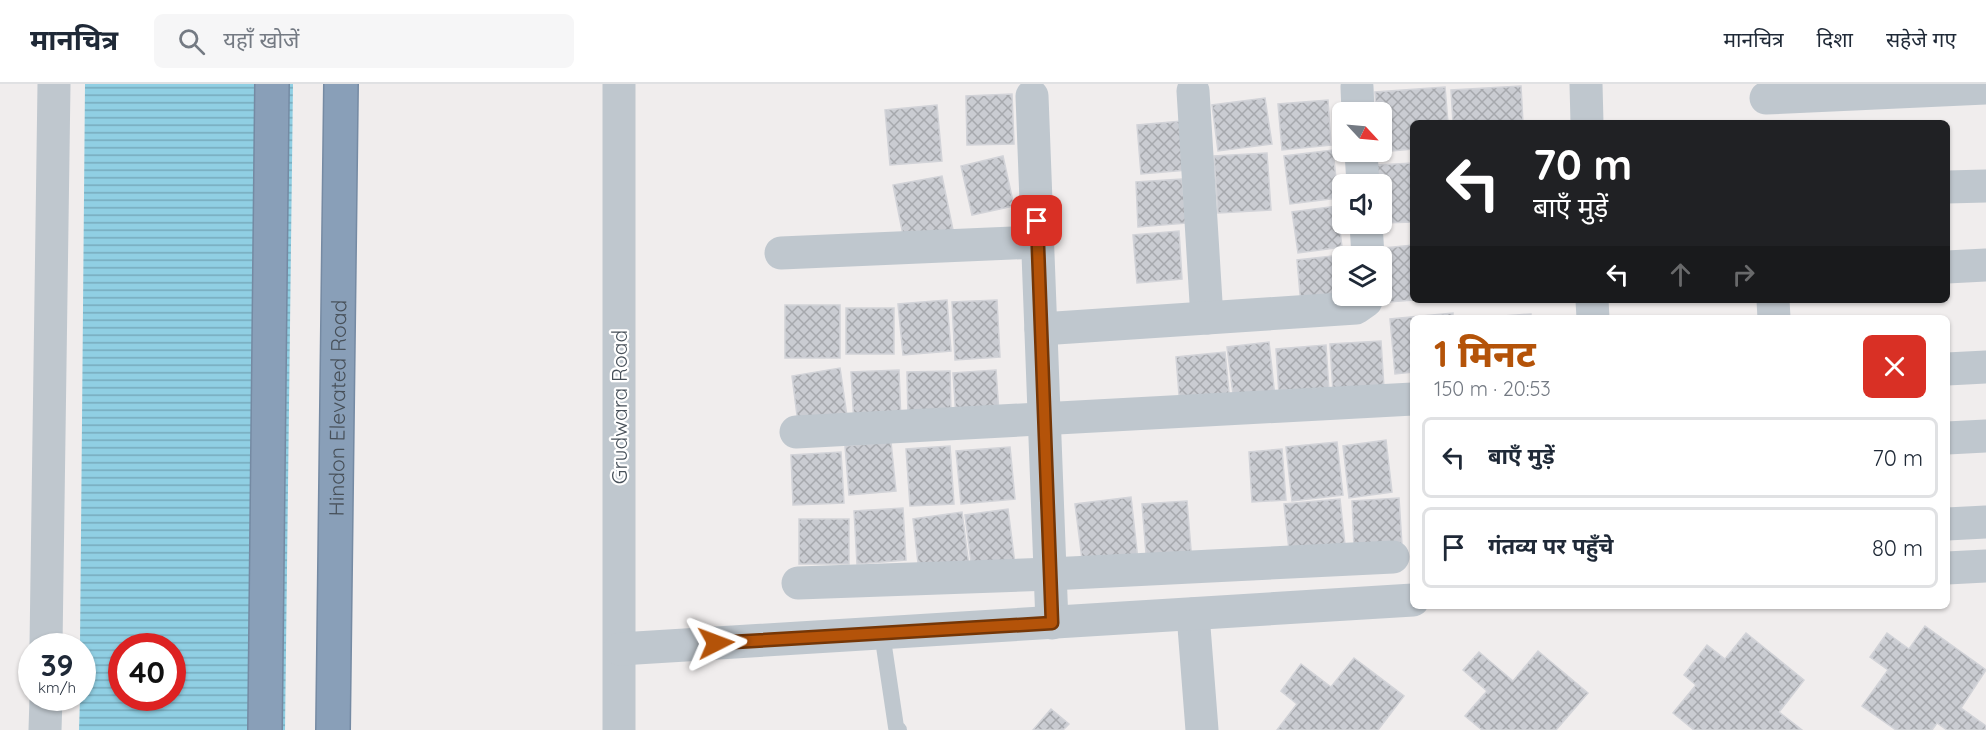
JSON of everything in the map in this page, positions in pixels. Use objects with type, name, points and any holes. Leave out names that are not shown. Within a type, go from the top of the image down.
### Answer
[{"type":"highway","points":[[265,730],[272,84]]},
{"type":"highway","name":"Hindon Elevated Road","points":[[333,730],[341,84]]},
{"type":"street","points":[[46,633],[54,84]]},
{"type":"street","name":"Grudwara Road","points":[[619,84],[619,730]]},
{"type":"street","points":[[1586,84],[1587,120]]},
{"type":"street","points":[[1766,102],[1986,88]]},
{"type":"street","points":[[1193,91],[1207,318]]},
{"type":"street","points":[[1032,96],[1052,623]]},
{"type":"street","points":[[1950,187],[1986,186]]},
{"type":"street","points":[[781,253],[1038,242]]},
{"type":"street","points":[[1950,267],[1986,265]]},
{"type":"street","points":[[1041,329],[1359,306]]},
{"type":"street","points":[[1950,369],[1986,367]]},
{"type":"street","points":[[796,432],[1410,399]]},
{"type":"street","points":[[1950,438],[1986,436]]},
{"type":"street","points":[[1950,524],[1986,522]]},
{"type":"street","points":[[798,583],[1050,574],[1393,557]]},
{"type":"street","points":[[1950,568],[1986,566]]},
{"type":"street","points":[[620,649],[1410,600]]},
{"type":"street","points":[[1193,614],[1202,730]]},
{"type":"street","points":[[45,730],[46,711]]},
{"type":"lane","points":[[882,633],[896,727],[899,730]]},
{"type":"water","points":[[85,84],[293,84],[285,730],[79,730],[80,711],[96,711],[96,633],[80,633]]},
{"type":"building","points":[[1521,86],[1523,120],[1453,120],[1451,90]]},
{"type":"building","points":[[1445,87],[1448,120],[1410,120],[1410,149],[1392,151],[1392,102],[1376,102],[1375,92]]},
{"type":"building","points":[[1012,94],[1014,144],[967,145],[966,96]]},
{"type":"building","points":[[1265,98],[1272,144],[1218,151],[1212,105]]},
{"type":"building","points":[[1328,100],[1331,145],[1282,150],[1278,104]]},
{"type":"building","points":[[937,105],[942,161],[890,165],[885,110]]},
{"type":"building","points":[[1182,121],[1187,170],[1141,174],[1137,125]]},
{"type":"building","points":[[1332,150],[1336,174],[1332,174],[1332,199],[1290,204],[1284,156]]},
{"type":"building","points":[[1267,153],[1271,210],[1218,213],[1214,156]]},
{"type":"building","points":[[1003,156],[1014,206],[972,215],[961,166]]},
{"type":"building","points":[[1410,163],[1410,222],[1392,223],[1392,174],[1377,174],[1377,165]]},
{"type":"building","points":[[942,176],[953,230],[904,240],[893,185]]},
{"type":"building","points":[[1182,179],[1186,223],[1138,227],[1136,182]]},
{"type":"building","points":[[1332,207],[1332,234],[1340,234],[1342,246],[1298,253],[1292,212]]},
{"type":"building","points":[[1179,231],[1182,279],[1137,283],[1133,235]]},
{"type":"building","points":[[1410,245],[1410,300],[1392,302],[1392,247]]},
{"type":"building","points":[[1332,256],[1332,298],[1301,305],[1297,260]]},
{"type":"building","points":[[947,300],[951,351],[903,355],[898,304]]},
{"type":"building","points":[[997,300],[1000,357],[955,360],[952,302]]},
{"type":"building","points":[[785,305],[840,305],[840,358],[785,358]]},
{"type":"building","points":[[846,308],[894,308],[894,354],[846,354]]},
{"type":"building","points":[[1410,317],[1410,372],[1395,374],[1390,319]]},
{"type":"building","points":[[1381,341],[1384,388],[1333,392],[1330,344]]},
{"type":"building","points":[[1269,342],[1275,397],[1234,402],[1227,347]]},
{"type":"building","points":[[1326,345],[1329,391],[1279,394],[1276,349]]},
{"type":"building","points":[[1225,352],[1230,402],[1180,407],[1176,357]]},
{"type":"building","points":[[840,368],[847,416],[798,423],[792,376]]},
{"type":"building","points":[[899,370],[901,422],[854,424],[851,372]]},
{"type":"building","points":[[996,370],[999,413],[956,417],[953,373]]},
{"type":"building","points":[[950,371],[951,416],[908,418],[907,372]]},
{"type":"building","points":[[1386,440],[1392,492],[1349,498],[1343,446]]},
{"type":"building","points":[[891,442],[896,491],[849,495],[845,446]]},
{"type":"building","points":[[1337,442],[1343,495],[1292,501],[1286,447]]},
{"type":"building","points":[[950,446],[954,504],[910,506],[906,449]]},
{"type":"building","points":[[1010,447],[1015,499],[961,504],[956,451]]},
{"type":"building","points":[[1282,449],[1286,500],[1252,502],[1249,452]]},
{"type":"building","points":[[841,452],[844,503],[793,505],[791,455]]},
{"type":"building","points":[[1131,497],[1138,560],[1083,567],[1075,504]]},
{"type":"building","points":[[1399,498],[1402,545],[1354,548],[1352,501]]},
{"type":"building","points":[[1340,499],[1346,554],[1290,559],[1284,504]]},
{"type":"building","points":[[1187,501],[1192,562],[1147,566],[1142,504]]},
{"type":"building","points":[[903,508],[906,560],[857,564],[854,511]]},
{"type":"building","points":[[1008,509],[1015,564],[972,570],[965,515]]},
{"type":"building","points":[[962,512],[969,566],[919,572],[913,519]]},
{"type":"building","points":[[799,519],[849,519],[849,564],[799,564]]},
{"type":"building","points":[[1925,626],[1986,670],[1961,708],[1986,726],[1985,730],[1947,730],[1937,723],[1932,730],[1896,730],[1862,706],[1888,670],[1870,657],[1887,633],[1909,649]]},
{"type":"building","points":[[1746,633],[1804,680],[1779,712],[1802,730],[1694,730],[1673,713],[1696,685],[1684,675],[1707,645],[1725,659]]},
{"type":"building","points":[[1538,651],[1588,693],[1556,730],[1482,730],[1465,716],[1487,691],[1463,670],[1479,652],[1513,681]]},
{"type":"building","points":[[1354,658],[1404,696],[1378,730],[1277,730],[1297,704],[1281,691],[1301,664],[1331,687]]},
{"type":"building","points":[[1051,709],[1069,724],[1063,730],[1033,730]]},
{"type":"route","points":[[716,643],[1052,623],[1037,221]]}]
